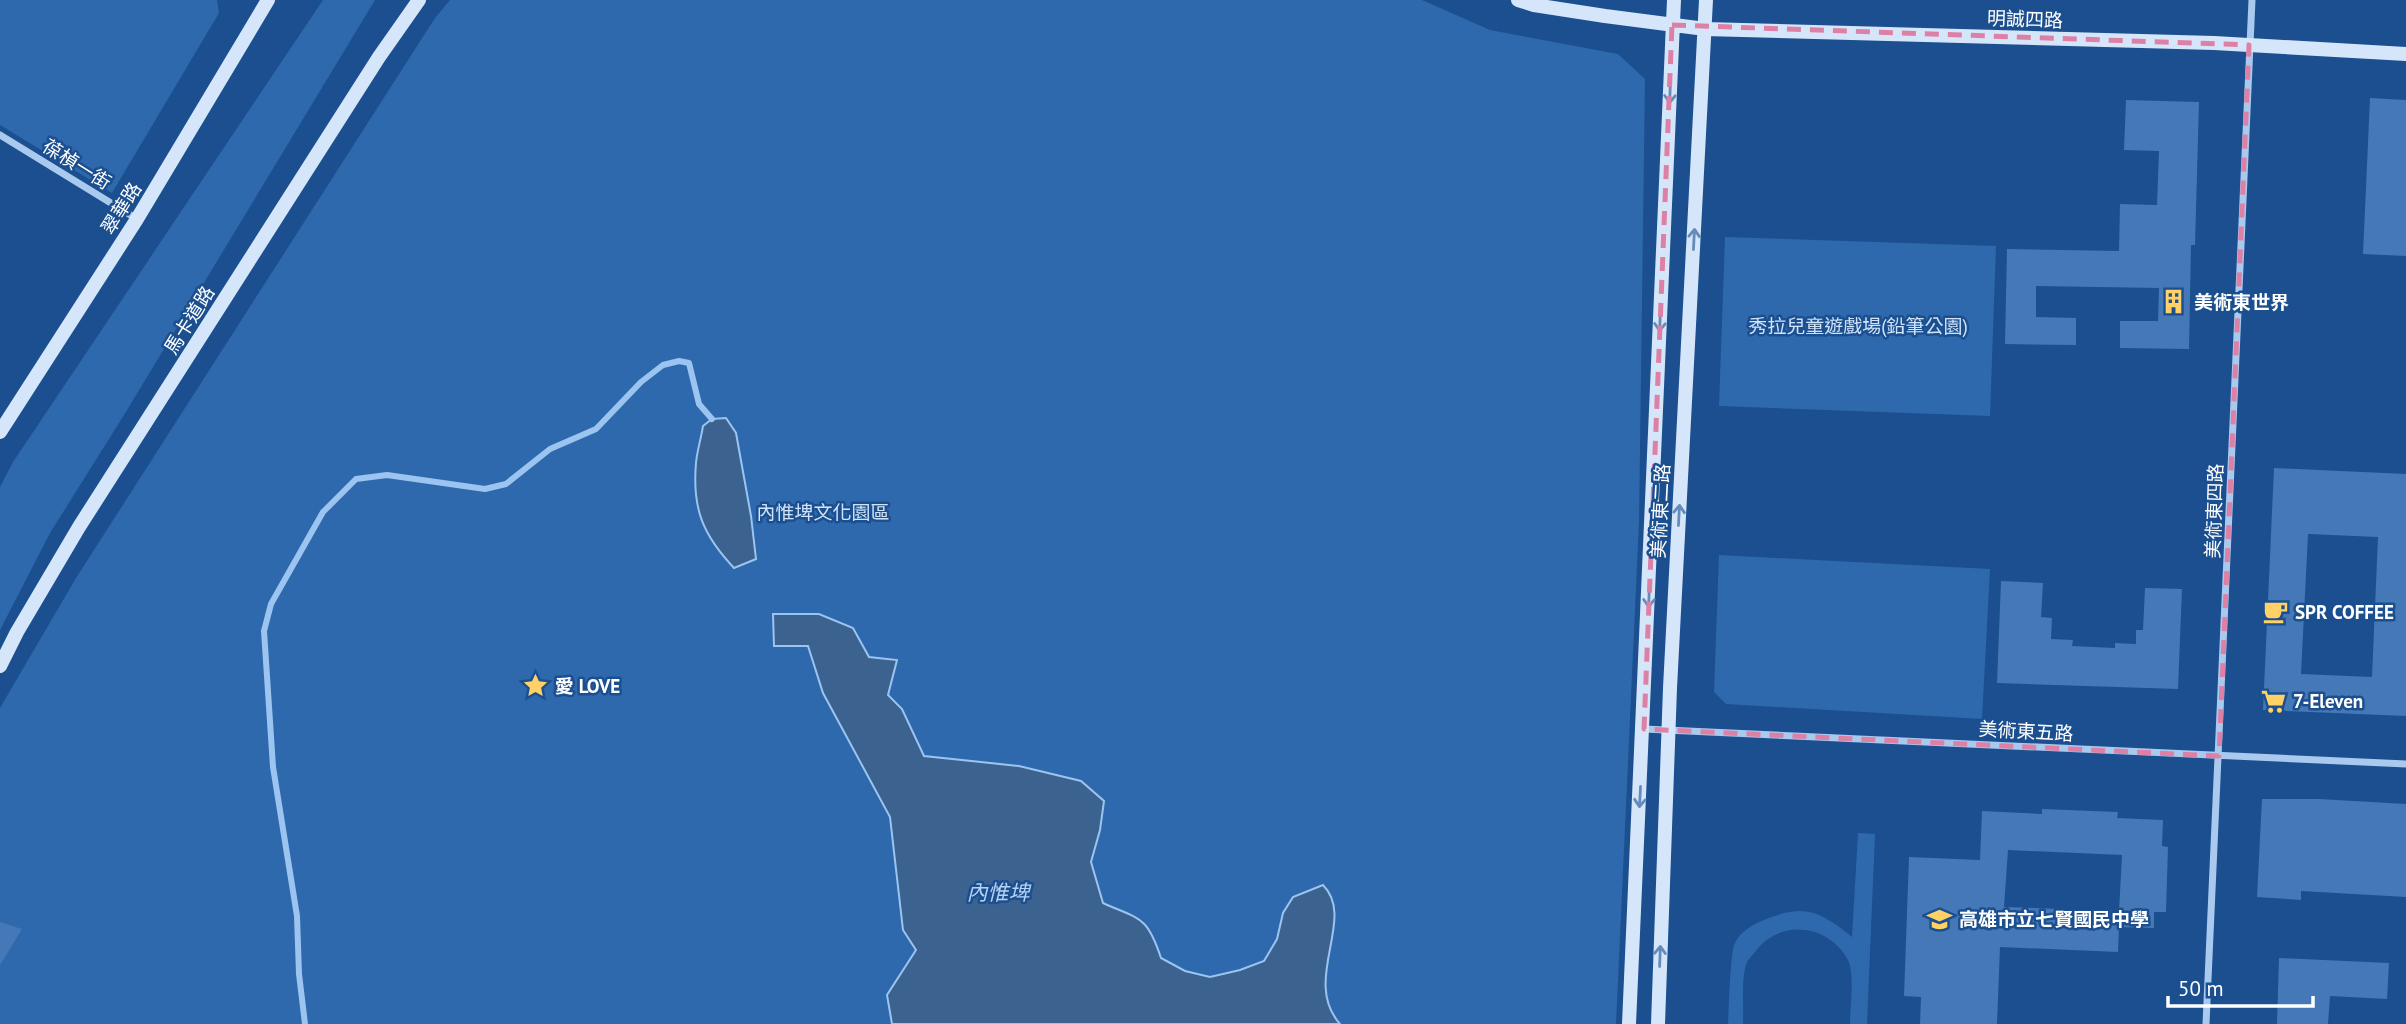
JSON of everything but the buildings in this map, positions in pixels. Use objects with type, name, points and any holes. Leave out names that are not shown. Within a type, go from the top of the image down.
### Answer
[{"type":"street","name":"翠華路","points":[[0,432],[137,219],[268,0]]},
{"type":"street","name":"馬卡道路","points":[[0,666],[79,527],[379,57],[419,0]]},
{"type":"street","name":"明誠四路","points":[[1518,0],[1546,7],[1705,29],[2249,45],[2406,54]]},
{"type":"street","name":"美術東二路","points":[[1629,1024],[1674,0]]},
{"type":"street","name":"美術東二路","points":[[1658,1024],[1669,730],[1706,0]]},
{"type":"street","name":"美術東四路","points":[[2206,1024],[2252,0]]},
{"type":"street","name":"葆楨一街","points":[[0,135],[137,219]]},
{"type":"street","name":"美術東五路","points":[[1644,729],[2406,764]]},
{"type":"highlighted area","points":[[1672,25],[2249,45],[2219,756],[1644,729]]},
{"type":"green space","points":[[0,0],[217,0],[219,13],[112,193],[0,125]]},
{"type":"green space","points":[[323,0],[375,0],[50,533],[0,630],[0,487],[13,462]]},
{"type":"green space","name":"內惟埤文化園區","points":[[450,0],[1422,0],[1490,30],[1618,54],[1645,79],[1639,522],[1616,1024],[0,1024],[0,708],[76,578],[435,18]]},
{"type":"green space","name":"秀拉兒童遊戲場(鉛筆公園)","points":[[1725,237],[1996,246],[1990,416],[1719,406]]},
{"type":"green space","points":[[1719,555],[1990,569],[1982,719],[1726,704],[1714,692]]},
{"type":"green space","points":[[1858,833],[1875,834],[1867,1024],[1850,1024],[1850,966],[1840,948],[1817,933],[1790,930],[1765,941],[1750,958],[1744,979],[1743,1024],[1728,1024],[1733,948],[1737,939],[1747,929],[1778,915],[1801,911],[1821,916],[1852,937]]},
{"type":"water","points":[[726,418],[736,433],[756,559],[734,568],[707,532],[698,508],[695,479],[703,426],[712,419]]},
{"type":"water","name":"內惟埤","points":[[773,614],[819,614],[853,628],[869,657],[897,660],[888,695],[902,709],[924,756],[1019,766],[1081,781],[1104,801],[1100,830],[1091,862],[1103,903],[1141,921],[1151,934],[1161,958],[1185,971],[1210,977],[1264,961],[1277,939],[1283,913],[1293,897],[1323,885],[1332,899],[1335,915],[1326,970],[1326,988],[1329,1007],[1340,1024],[892,1024],[887,995],[916,950],[903,930],[890,817],[823,693],[808,646],[774,646]]},
{"type":"waterway","points":[[305,1024],[299,974],[297,916],[273,767],[264,631],[271,604],[323,512],[356,479],[387,475],[485,489],[506,484],[550,449],[596,429],[641,382],[663,365],[679,361],[689,363],[699,404],[712,419]]},
{"type":"place","name":"美術東世界","points":[[2174,302]]},
{"type":"place","name":"SPR COFFEE","points":[[2275,612]]},
{"type":"place","name":"愛 LOVE","points":[[535,686]]},
{"type":"place","name":"7-Eleven","points":[[2273,701]]},
{"type":"place","name":"高雄市立七賢國民中學","points":[[1939,919]]}]
